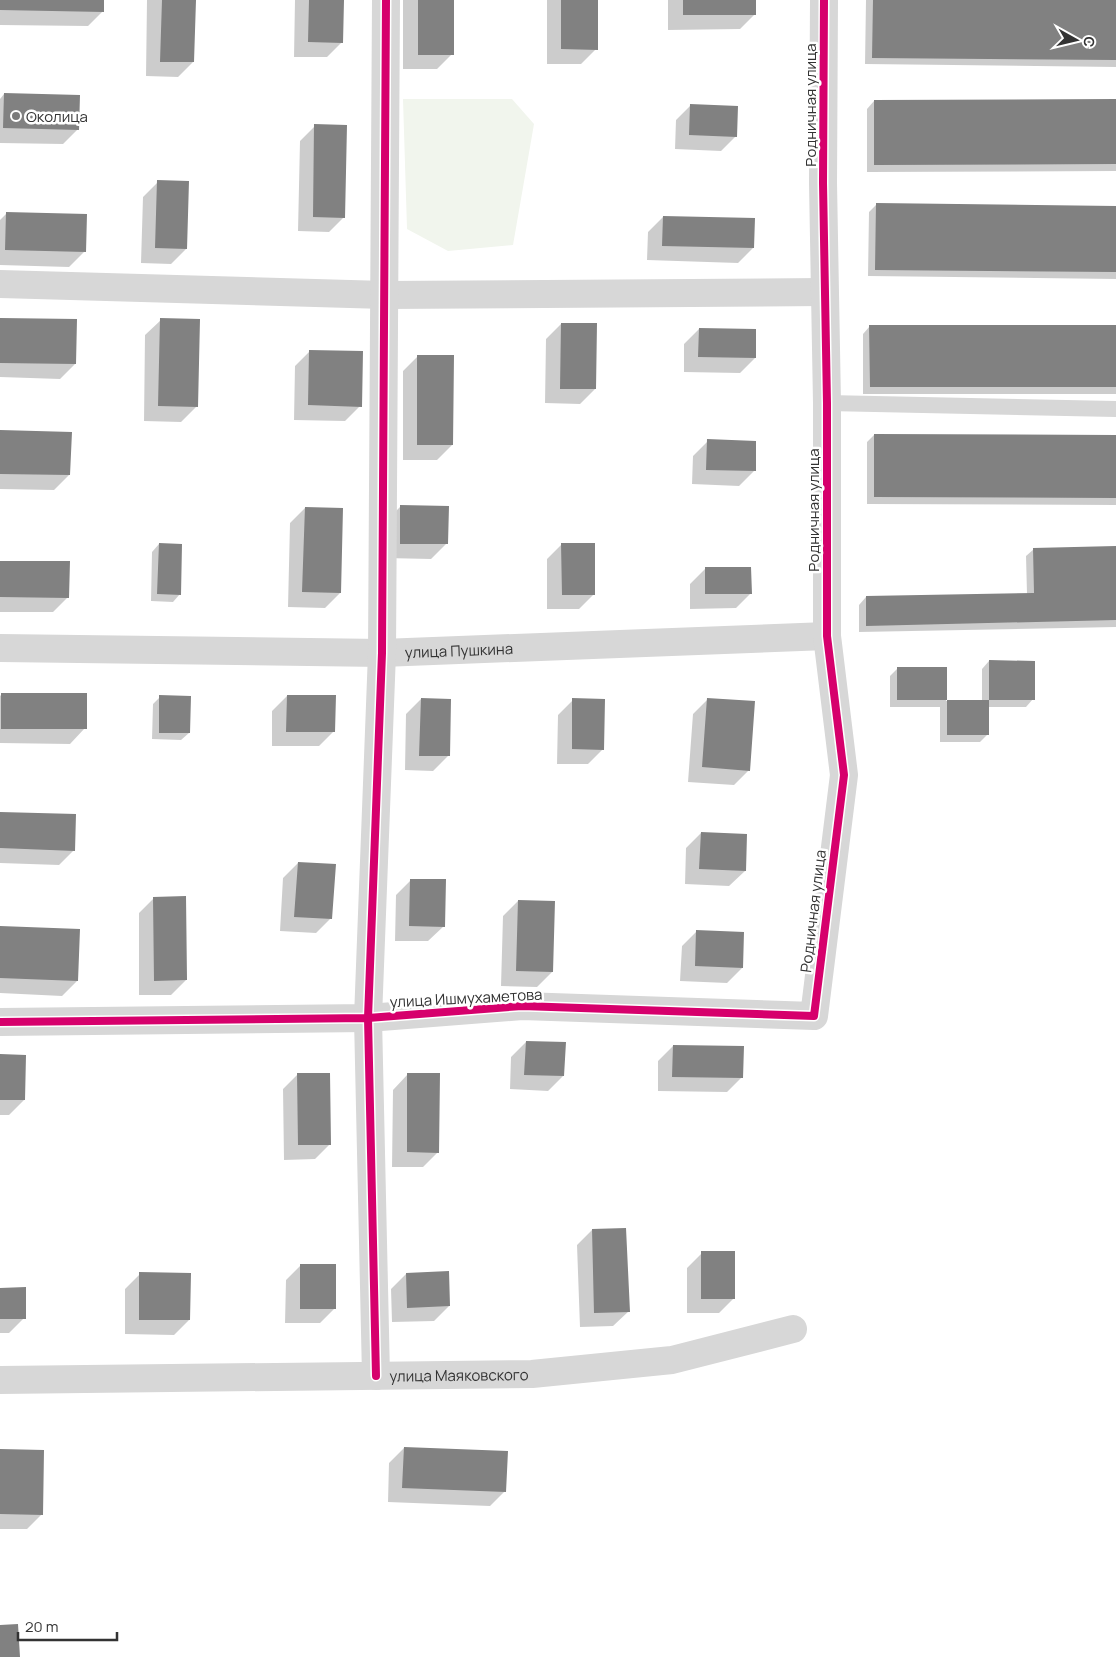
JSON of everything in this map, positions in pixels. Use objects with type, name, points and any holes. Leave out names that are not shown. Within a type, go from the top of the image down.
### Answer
[{"type":"street","points":[[376,1376],[368,1018],[382,653],[386,0]]},
{"type":"street","name":"Родничная улица","points":[[814,1016],[844,775],[827,636],[827,403],[823,183],[824,0]]},
{"type":"street","points":[[0,284],[385,294],[824,292]]},
{"type":"street","name":"улица Пушкина","points":[[0,648],[382,653],[827,636]]},
{"type":"street","name":"улица Ишмухаметова","points":[[0,1022],[368,1018],[522,1006],[814,1016]]},
{"type":"street","name":"улица Маяковского","points":[[0,1380],[532,1374],[672,1360],[794,1329]]},
{"type":"lane","points":[[827,403],[1116,409]]},
{"type":"shaded area","points":[[403,99],[512,99],[534,124],[513,245],[448,251],[407,229]]},
{"type":"building","points":[[0,0],[104,0],[104,12],[0,10]]},
{"type":"building","points":[[162,0],[196,0],[194,62],[160,62]]},
{"type":"building","points":[[309,0],[344,0],[343,43],[308,42]]},
{"type":"building","points":[[418,0],[454,0],[454,55],[418,55]]},
{"type":"building","points":[[561,0],[598,0],[598,50],[561,49]]},
{"type":"building","points":[[683,0],[756,0],[756,15],[683,15]]},
{"type":"building","points":[[873,0],[1116,0],[1116,60],[872,58]]},
{"type":"building","points":[[4,93],[80,95],[79,130],[3,128]]},
{"type":"building","points":[[1116,99],[1116,164],[874,165],[874,100]]},
{"type":"building","points":[[690,104],[738,106],[737,137],[689,135]]},
{"type":"building","points":[[314,124],[347,125],[345,218],[313,217]]},
{"type":"building","points":[[157,180],[189,181],[187,249],[155,248]]},
{"type":"building","points":[[876,203],[1116,206],[1116,272],[875,270]]},
{"type":"building","points":[[6,212],[87,214],[86,252],[5,250]]},
{"type":"building","points":[[663,216],[755,218],[754,248],[662,246]]},
{"type":"building","points":[[0,318],[77,319],[76,364],[0,363]]},
{"type":"building","points":[[160,318],[200,319],[198,407],[158,406]]},
{"type":"building","points":[[561,323],[597,323],[596,389],[560,389]]},
{"type":"building","points":[[869,325],[1116,325],[1116,387],[870,387]]},
{"type":"building","points":[[699,328],[756,329],[756,358],[698,357]]},
{"type":"building","points":[[309,350],[363,351],[362,407],[308,405]]},
{"type":"building","points":[[417,355],[454,355],[453,445],[417,445]]},
{"type":"building","points":[[0,430],[72,432],[70,475],[0,474]]},
{"type":"building","points":[[874,434],[1116,435],[1116,498],[874,497]]},
{"type":"building","points":[[707,439],[756,441],[756,471],[706,470]]},
{"type":"building","points":[[400,505],[449,506],[448,544],[400,544]]},
{"type":"building","points":[[305,507],[343,508],[341,593],[302,592]]},
{"type":"building","points":[[159,543],[182,544],[181,595],[157,594]]},
{"type":"building","points":[[561,543],[595,543],[595,595],[562,595]]},
{"type":"building","points":[[1116,546],[1116,620],[866,626],[866,596],[1034,593],[1033,548]]},
{"type":"building","points":[[0,561],[70,561],[69,598],[0,597]]},
{"type":"building","points":[[705,567],[751,567],[752,594],[705,594]]},
{"type":"building","points":[[989,660],[1035,661],[1035,700],[989,700]]},
{"type":"building","points":[[897,667],[947,667],[947,700],[897,700]]},
{"type":"building","points":[[1,693],[87,693],[87,729],[1,729]]},
{"type":"building","points":[[159,695],[191,696],[190,733],[159,733]]},
{"type":"building","points":[[287,695],[336,695],[335,732],[286,732]]},
{"type":"building","points":[[421,698],[451,699],[450,756],[419,756]]},
{"type":"building","points":[[572,698],[605,699],[604,750],[572,749]]},
{"type":"building","points":[[707,698],[755,701],[750,771],[702,767]]},
{"type":"building","points":[[947,700],[989,700],[989,735],[947,735]]},
{"type":"building","points":[[0,812],[76,814],[75,851],[0,848]]},
{"type":"building","points":[[701,832],[747,834],[746,871],[699,869]]},
{"type":"building","points":[[298,862],[336,864],[332,919],[294,917]]},
{"type":"building","points":[[410,879],[446,879],[445,927],[409,926]]},
{"type":"building","points":[[186,896],[187,980],[154,981],[153,897]]},
{"type":"building","points":[[518,900],[555,901],[553,972],[516,971]]},
{"type":"building","points":[[0,926],[80,929],[78,981],[0,978]]},
{"type":"building","points":[[696,930],[744,932],[743,968],[695,966]]},
{"type":"building","points":[[526,1041],[566,1042],[564,1076],[524,1075]]},
{"type":"building","points":[[673,1045],[744,1046],[743,1078],[672,1077]]},
{"type":"building","points":[[0,1054],[26,1055],[25,1100],[0,1100]]},
{"type":"building","points":[[297,1073],[330,1073],[331,1145],[298,1145]]},
{"type":"building","points":[[407,1073],[440,1073],[439,1153],[407,1152]]},
{"type":"building","points":[[626,1228],[630,1312],[594,1313],[592,1229]]},
{"type":"building","points":[[701,1251],[735,1251],[735,1299],[701,1299]]},
{"type":"building","points":[[300,1264],[336,1264],[336,1309],[300,1309]]},
{"type":"building","points":[[449,1271],[450,1306],[407,1308],[406,1273]]},
{"type":"building","points":[[139,1272],[191,1273],[190,1320],[139,1320]]},
{"type":"building","points":[[26,1287],[26,1319],[0,1319],[0,1288]]},
{"type":"building","points":[[404,1447],[508,1451],[506,1492],[402,1488]]},
{"type":"building","points":[[0,1449],[44,1450],[43,1515],[0,1514]]},
{"type":"building","points":[[18,1624],[20,1657],[0,1657],[0,1625]]},
{"type":"cycle path","points":[[376,1376],[368,1018],[382,653],[386,0]]},
{"type":"cycle path","points":[[0,1022],[368,1018],[522,1006],[814,1016],[844,775],[827,636],[827,403],[823,183],[824,0]]},
{"type":"place","name":"Околица","points":[[16,116]]}]
